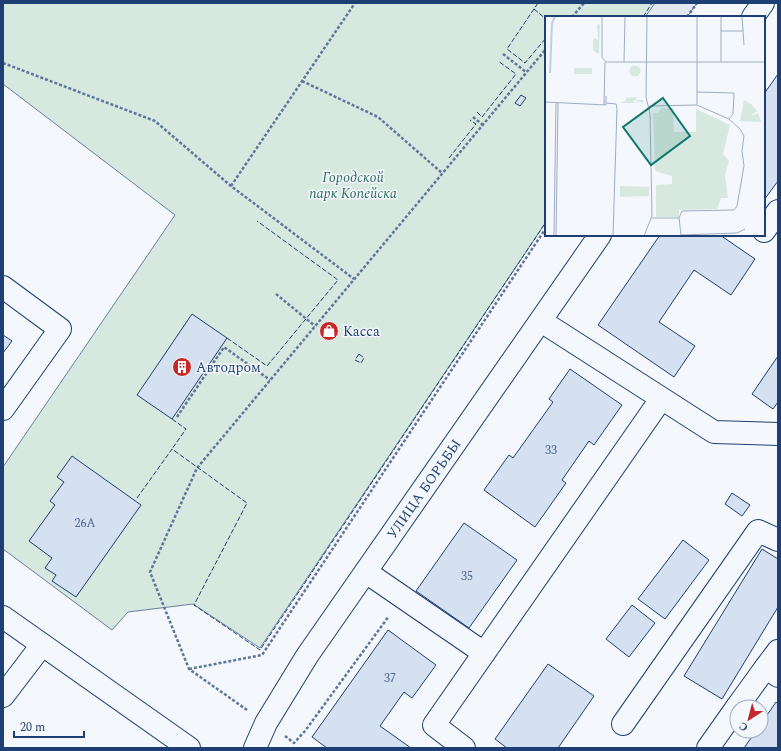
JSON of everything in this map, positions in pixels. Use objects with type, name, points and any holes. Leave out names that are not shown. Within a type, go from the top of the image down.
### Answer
[{"type":"street","points":[[754,16],[763,3]]},
{"type":"street","points":[[765,230],[778,211]]},
{"type":"street","name":"УЛИЦА БОРЬБЫ","points":[[255,748],[266,723],[307,656],[599,236]]},
{"type":"street","points":[[3,287],[60,329],[3,409]]},
{"type":"street","points":[[541,321],[714,432],[778,434]]},
{"type":"street","points":[[464,748],[434,725],[661,399]]},
{"type":"street","points":[[623,724],[758,531],[778,540]]},
{"type":"street","points":[[366,572],[484,653]]},
{"type":"street","points":[[3,617],[189,748]]},
{"type":"street","points":[[3,696],[42,645]]},
{"type":"street","points":[[744,699],[774,665]]},
{"type":"street","points":[[708,748],[729,718]]},
{"type":"path","points":[[232,186],[355,3]]},
{"type":"path","points":[[573,16],[584,3]]},
{"type":"path","points":[[688,16],[696,3]]},
{"type":"path","points":[[248,710],[189,669],[150,572],[198,468],[545,50]]},
{"type":"path","points":[[503,54],[526,72]]},
{"type":"path","points":[[3,62],[155,121],[232,186],[354,279]]},
{"type":"path","points":[[302,81],[378,118],[442,173]]},
{"type":"path","points":[[473,116],[483,124]]},
{"type":"path","points":[[189,669],[262,655],[545,230]]},
{"type":"path","points":[[276,294],[315,326]]},
{"type":"path","points":[[177,417],[224,347],[270,380]]},
{"type":"path","points":[[281,733],[294,743],[306,731],[403,598]]},
{"type":"green space","name":"Городской парк Копейска","points":[[3,3],[693,3],[685,16],[545,16],[545,223],[260,648],[193,604],[128,612],[112,630],[3,549],[3,467],[175,215],[3,84]]},
{"type":"shaded area","points":[[655,3],[697,3],[688,16],[646,16]]},
{"type":"building","points":[[778,74],[778,181],[765,199],[765,93]]},
{"type":"building","points":[[521,95],[526,98],[520,106],[515,103]]},
{"type":"building","points":[[659,236],[721,236],[755,259],[731,295],[694,270],[659,322],[695,346],[674,377],[598,325]]},
{"type":"building","name":"Автодром","points":[[192,314],[227,338],[172,419],[137,395]]},
{"type":"building","name":"Касса","points":[[329,322],[337,329],[329,339],[320,333]]},
{"type":"building","points":[[3,335],[12,341],[3,353]]},
{"type":"building","points":[[778,356],[778,402],[773,409],[752,394]]},
{"type":"building","points":[[570,369],[622,405],[594,445],[589,441],[562,480],[566,483],[535,527],[484,490],[509,455],[513,458],[553,402],[549,399]]},
{"type":"building","points":[[72,456],[141,505],[76,597],[52,581],[56,575],[45,568],[52,558],[29,541],[55,505],[50,501],[64,482],[57,477]]},
{"type":"building","points":[[732,493],[750,505],[742,516],[725,504]]},
{"type":"building","points":[[464,523],[517,560],[469,628],[416,591]]},
{"type":"building","points":[[683,540],[709,560],[665,619],[638,599]]},
{"type":"building","points":[[762,549],[778,559],[778,607],[722,699],[684,676]]},
{"type":"building","points":[[632,605],[655,623],[629,657],[606,639]]},
{"type":"building","points":[[388,630],[436,665],[412,698],[404,692],[380,726],[411,748],[327,748],[312,737]]},
{"type":"building","points":[[548,664],[594,696],[558,748],[507,748],[495,739]]},
{"type":"building","points":[[776,702],[778,704],[778,748],[744,748],[750,739],[769,739],[769,712]]},
{"type":"fence","points":[[538,3],[507,49],[525,63],[545,39]]},
{"type":"fence","points":[[644,16],[652,3]]},
{"type":"fence","points":[[534,9],[545,18]]},
{"type":"fence","points":[[477,112],[482,117],[516,74],[498,61]]},
{"type":"fence","points":[[449,158],[476,124],[470,120]]},
{"type":"fence","points":[[227,338],[267,366],[338,280],[257,221]]},
{"type":"fence","points":[[137,498],[172,449],[247,503],[194,605],[260,650],[545,223]]},
{"type":"fence","points":[[359,354],[364,358],[361,363],[355,360],[359,354]]},
{"type":"fence","points":[[172,419],[186,429],[172,449]]},
{"type":"place","name":"Касса","points":[[329,331]]},
{"type":"place","name":"Автодром","points":[[182,367]]}]
